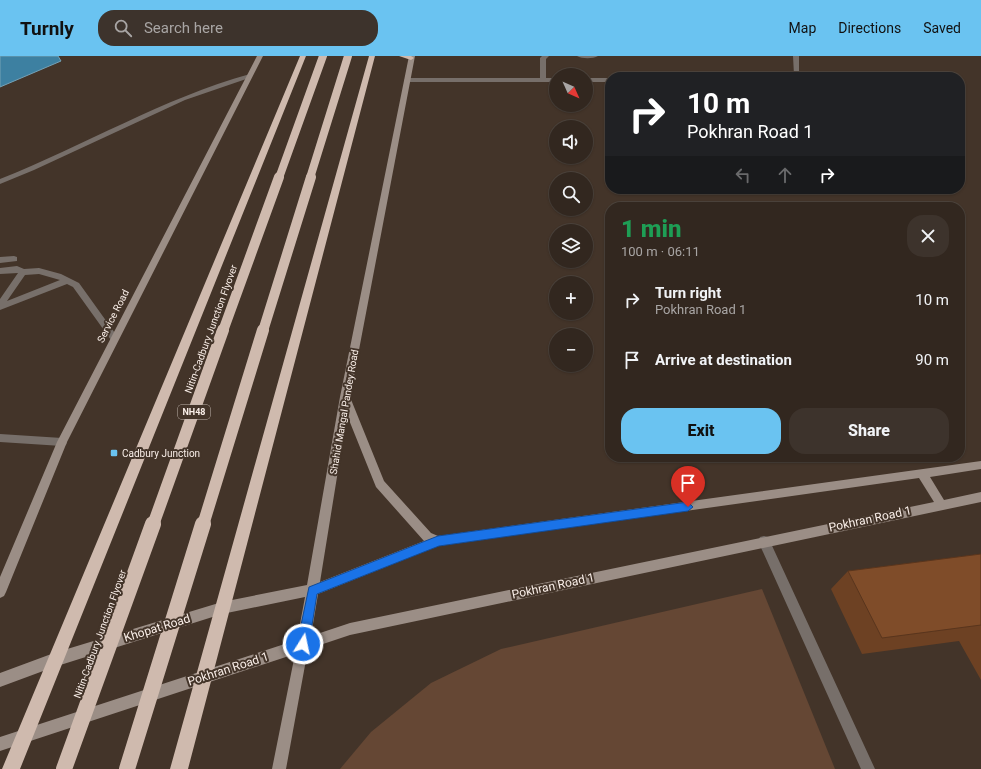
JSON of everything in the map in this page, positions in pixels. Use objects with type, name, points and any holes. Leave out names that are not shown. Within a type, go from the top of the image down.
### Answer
[{"type":"highway","points":[[11,769],[54,660],[303,56]]},
{"type":"highway","name":"Nitin-Cadbury Junction Flyover","points":[[64,769],[324,56]]},
{"type":"highway","points":[[127,769],[348,56]]},
{"type":"highway","points":[[179,769],[372,56]]},
{"type":"highway","points":[[402,56],[412,57]]},
{"type":"street","name":"Service Road","points":[[0,592],[62,442],[260,56]]},
{"type":"street","points":[[543,80],[543,58],[546,56]]},
{"type":"street","points":[[580,56],[595,56]]},
{"type":"street","points":[[796,56],[797,72]]},
{"type":"street","name":"Shahid Mangal Pandey Road","points":[[279,769],[303,644],[346,397],[412,57]]},
{"type":"street","points":[[0,182],[183,99],[250,76]]},
{"type":"street","points":[[407,80],[549,80]]},
{"type":"street","points":[[593,80],[605,80]]},
{"type":"street","points":[[0,260],[14,259]]},
{"type":"street","points":[[0,271],[17,269],[23,272],[39,271],[58,276],[76,286],[114,338]]},
{"type":"street","points":[[0,306],[23,272]]},
{"type":"street","points":[[0,306],[66,281]]},
{"type":"street","points":[[346,397],[380,484],[427,537],[438,541]]},
{"type":"street","points":[[0,438],[62,442]]},
{"type":"street","points":[[222,608],[312,590],[438,541],[981,465]]},
{"type":"street","points":[[923,474],[941,504]]},
{"type":"street","name":"Pokhran Road 1","points":[[25,736],[350,628],[941,504],[981,497]]},
{"type":"street","points":[[764,541],[868,769]]},
{"type":"street","name":"Khopat Road","points":[[0,680],[54,660],[222,608]]},
{"type":"street","points":[[0,744],[25,736]]},
{"type":"shaded area","points":[[762,589],[835,769],[340,769],[371,732],[431,683],[501,649]]},
{"type":"water","points":[[0,56],[58,56],[61,61],[0,87]]},
{"type":"building","points":[[981,554],[981,625],[882,638],[848,571]]},
{"type":"place","name":"Cadbury Junction","points":[[114,453]]},
{"type":"route","points":[[303,644],[312,590],[438,541],[688,507]]}]
